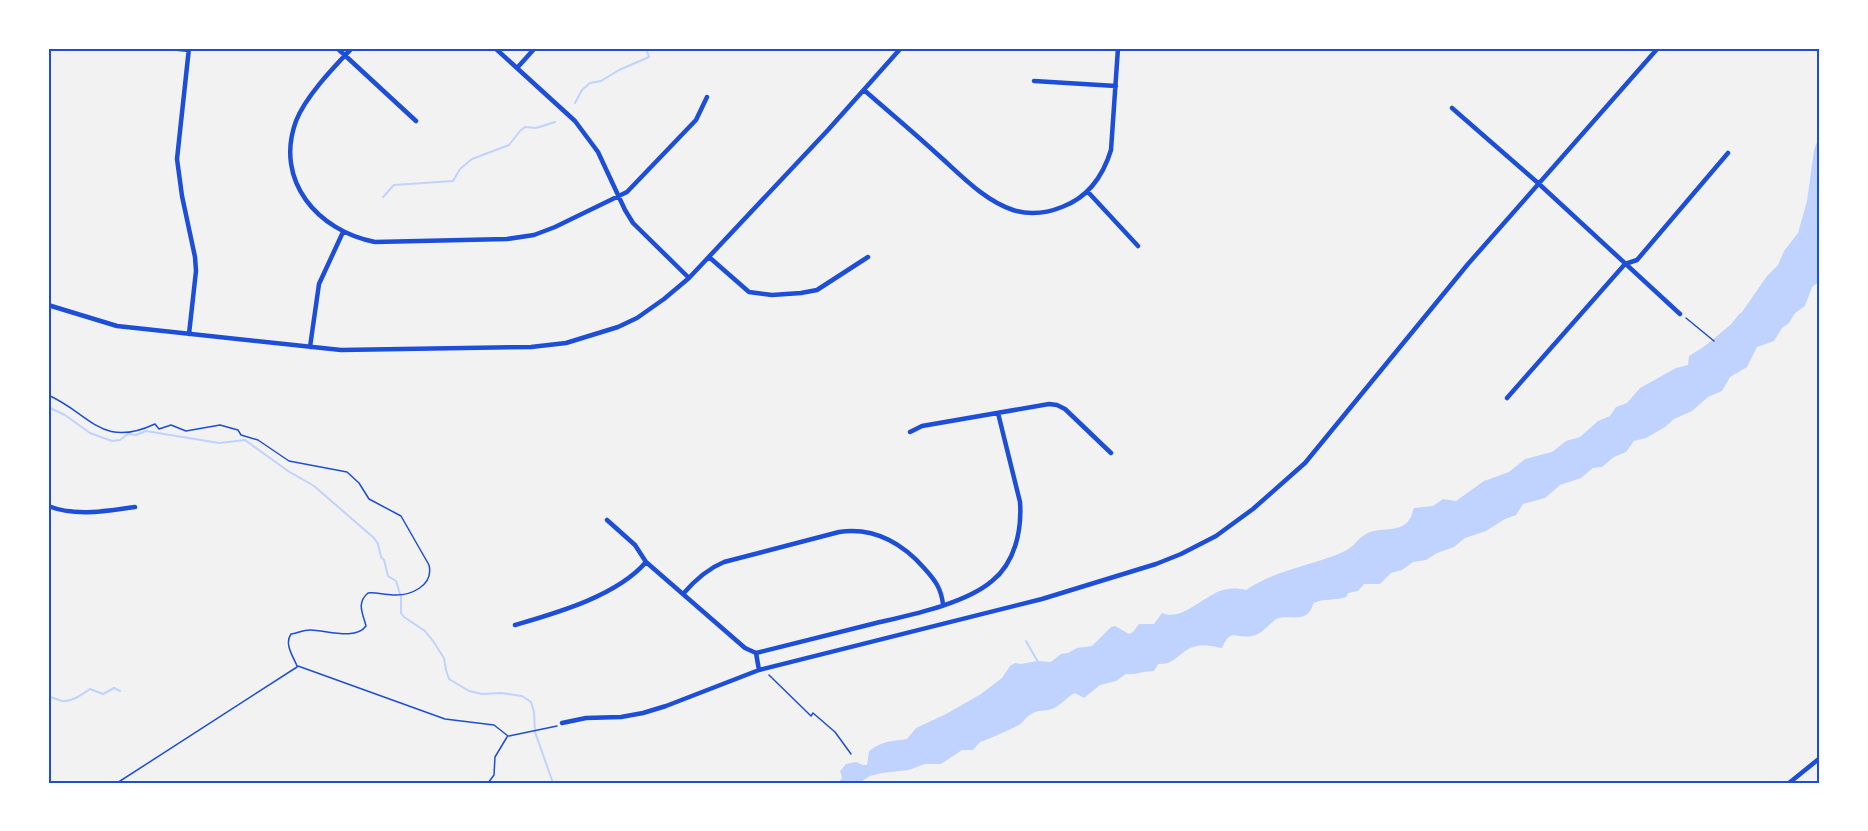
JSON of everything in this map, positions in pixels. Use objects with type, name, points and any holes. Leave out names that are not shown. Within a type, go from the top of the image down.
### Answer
[{"type":"street","points":[[169,48],[189,49],[177,159],[196,271],[189,334]]},
{"type":"street","points":[[337,48],[416,121]]},
{"type":"street","points":[[352,48],[302,109],[293,131],[291,154],[296,181],[310,208],[321,219],[343,232],[375,242],[507,239],[534,235],[555,227],[619,196],[638,182],[696,120],[707,97]]},
{"type":"street","points":[[495,48],[574,121],[588,137],[598,152],[625,210],[643,234],[689,278]]},
{"type":"street","points":[[517,68],[535,48]]},
{"type":"street","points":[[48,305],[117,326],[310,347],[374,350],[531,347],[566,343],[596,335],[637,318],[689,278],[901,48]]},
{"type":"street","points":[[864,90],[978,190],[1007,207],[1030,212],[1044,212],[1069,204],[1088,192],[1102,173],[1111,150],[1118,48]]},
{"type":"street","points":[[562,723],[586,718],[621,717],[643,713],[759,670],[1042,599],[1156,564],[1203,544],[1233,525],[1305,463],[1468,264],[1658,48]]},
{"type":"street","points":[[1034,81],[1116,86]]},
{"type":"street","points":[[1452,108],[1538,183],[1680,314]]},
{"type":"street","points":[[1508,398],[1625,264],[1637,260],[1728,153]]},
{"type":"street","points":[[1088,192],[1138,246]]},
{"type":"street","points":[[310,347],[319,284],[343,232]]},
{"type":"street","points":[[709,257],[749,292],[772,295],[817,290],[868,257]]},
{"type":"street","points":[[910,432],[922,426],[1049,404],[1065,409],[1111,453]]},
{"type":"street","points":[[607,520],[635,545],[646,562],[745,648],[756,653],[916,614],[958,599],[993,581],[1008,562],[1015,546],[1020,530],[1020,502],[998,413]]},
{"type":"street","points":[[48,506],[90,513],[135,507]]},
{"type":"street","points":[[683,594],[701,575],[724,562],[839,532],[855,530],[888,538],[911,554],[937,582],[943,604]]},
{"type":"street","points":[[515,625],[616,587],[639,571],[646,562]]},
{"type":"street","points":[[916,614],[920,628]]},
{"type":"street","points":[[756,653],[759,670]]},
{"type":"street","points":[[1789,783],[1820,758]]},
{"type":"path","points":[[1680,314],[1714,341]]},
{"type":"path","points":[[48,395],[58,398],[110,433],[130,431],[155,424],[159,429],[171,425],[186,431],[220,425],[238,430],[241,435],[258,440],[289,461],[347,472],[359,483],[369,499],[401,516],[429,565],[431,573],[426,583],[406,593],[395,596],[373,592],[364,597],[361,613],[366,626],[361,632],[345,634],[309,630],[291,634],[288,644],[297,666],[445,719],[494,725],[508,736],[552,728]]},
{"type":"path","points":[[117,783],[297,666]]},
{"type":"path","points":[[771,678],[811,716],[813,713],[835,732],[851,754]]},
{"type":"path","points":[[488,783],[494,775],[495,758],[508,736]]},
{"type":"water","points":[[1820,134],[1820,281],[1812,287],[1805,306],[1795,313],[1774,341],[1757,347],[1747,367],[1730,377],[1722,391],[1708,397],[1692,411],[1674,419],[1646,438],[1634,441],[1626,452],[1614,457],[1602,467],[1593,468],[1581,478],[1560,485],[1545,498],[1523,504],[1516,515],[1486,531],[1465,538],[1454,547],[1426,560],[1413,562],[1402,570],[1391,573],[1380,584],[1364,584],[1358,591],[1348,593],[1346,597],[1314,603],[1307,615],[1279,618],[1256,635],[1231,636],[1222,648],[1203,645],[1191,648],[1170,662],[1158,664],[1154,671],[1126,674],[1116,681],[1100,685],[1084,698],[1075,693],[1053,709],[1033,713],[1019,725],[980,742],[973,750],[962,750],[941,764],[925,764],[909,770],[882,773],[870,776],[859,783],[839,783],[842,777],[840,771],[846,764],[856,762],[867,765],[869,751],[874,747],[891,741],[907,739],[916,728],[981,694],[1002,678],[1010,666],[1015,663],[1051,662],[1061,654],[1077,648],[1092,646],[1111,627],[1115,626],[1129,634],[1139,624],[1154,624],[1162,613],[1177,614],[1223,590],[1235,588],[1246,590],[1282,572],[1333,556],[1348,549],[1371,532],[1400,527],[1411,517],[1414,508],[1433,506],[1443,499],[1456,501],[1484,481],[1509,472],[1525,459],[1552,452],[1566,441],[1580,437],[1598,421],[1610,416],[1616,407],[1627,403],[1640,388],[1676,368],[1688,365],[1689,356],[1701,349],[1742,312],[1767,276],[1778,265],[1784,251],[1798,233],[1807,201],[1814,150]]},
{"type":"waterway","points":[[575,103],[582,90],[590,83],[601,81],[649,57],[646,48]]},
{"type":"waterway","points":[[383,197],[394,185],[453,181],[460,169],[472,159],[509,145],[525,127],[536,128],[555,122]]},
{"type":"waterway","points":[[48,407],[65,415],[90,433],[112,441],[120,440],[128,434],[136,435],[146,431],[219,443],[245,440],[288,471],[314,486],[374,538],[388,576],[396,581],[401,597],[401,613],[425,631],[433,641],[444,658],[449,679],[469,691],[522,696],[531,702],[535,732],[553,783]]},
{"type":"waterway","points":[[1026,641],[1038,662]]},
{"type":"waterway","points":[[48,697],[66,701],[90,689],[103,694],[114,688],[120,691]]}]
